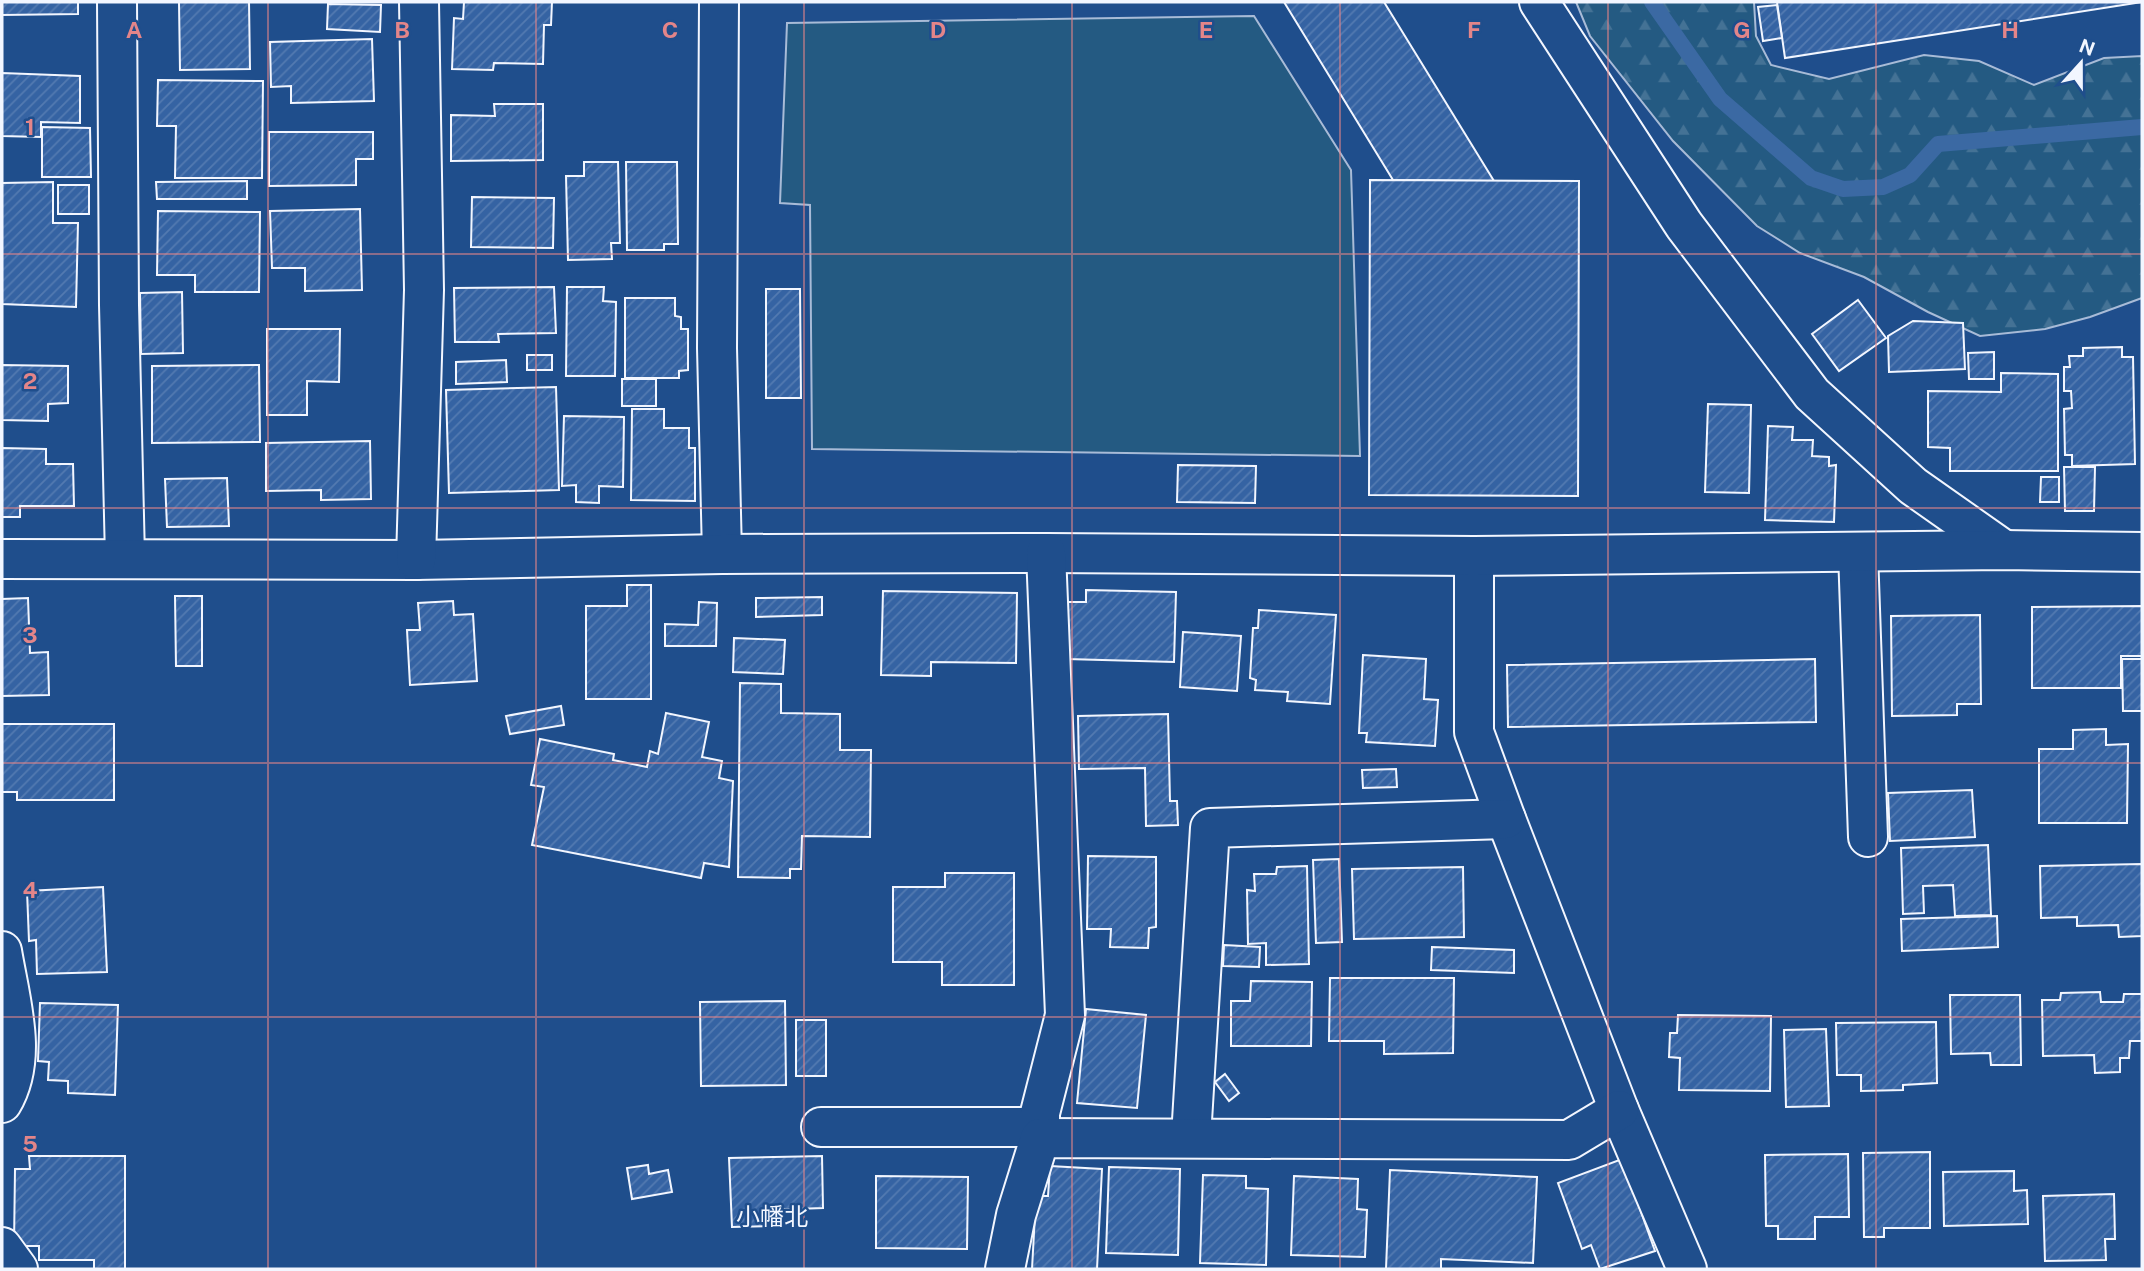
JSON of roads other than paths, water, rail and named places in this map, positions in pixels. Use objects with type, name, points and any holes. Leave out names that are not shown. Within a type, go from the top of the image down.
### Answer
[{"type":"street","points":[[117,2],[119,305],[125,558]]},
{"type":"street","points":[[416,560],[424,290],[419,2]]},
{"type":"street","points":[[719,2],[717,348],[722,554]]},
{"type":"street","points":[[1539,2],[1684,225],[1812,394],[1913,485],[2004,550]]},
{"type":"street","points":[[2,559],[416,560],[722,554],[1474,556],[2004,550],[2142,552]]},
{"type":"street","points":[[1858,552],[1868,837]]},
{"type":"street","points":[[1004,1269],[1016,1215],[1040,1132],[1040,1112],[1066,1015],[1046,553]]},
{"type":"street","points":[[1474,556],[1474,732],[1619,1110],[1687,1269]]},
{"type":"street","points":[[1191,1137],[1210,828],[1506,819]]},
{"type":"street","points":[[2,951],[15,1027],[16,1070],[2,1103]]},
{"type":"street","points":[[821,1127],[1191,1137],[1569,1140],[1619,1110]]},
{"type":"street","points":[[2,1247],[18,1269]]},
{"type":"waterway","points":[[1652,2],[1720,99],[1811,178],[1843,189],[1883,187],[1910,175],[1938,144],[2142,127]]},
{"type":"district","name":"小幡北","points":[[772,1217]]}]
